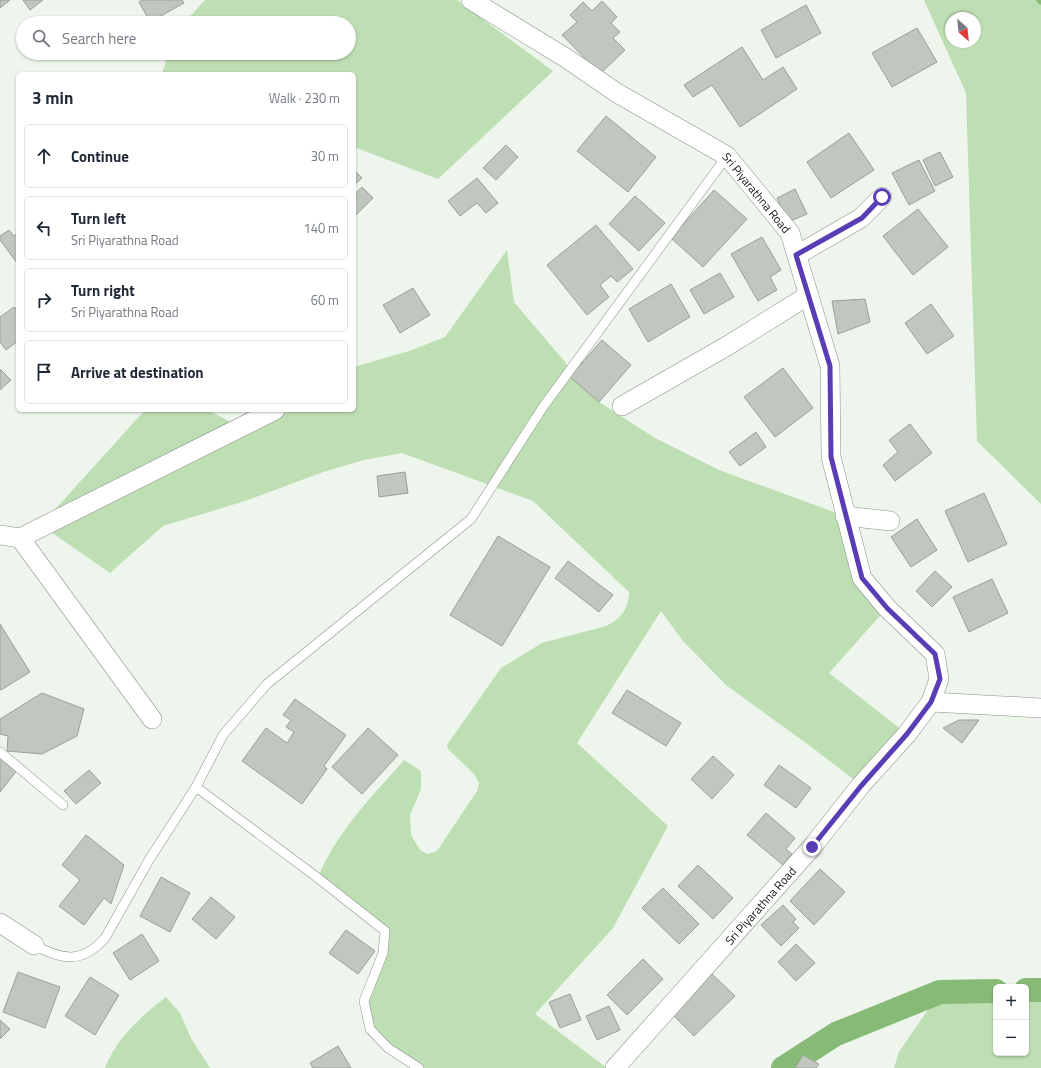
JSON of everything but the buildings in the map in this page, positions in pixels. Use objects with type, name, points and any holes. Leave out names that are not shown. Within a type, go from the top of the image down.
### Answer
[{"type":"street","name":"Sri Piyarathna Road","points":[[471,0],[566,58],[617,93],[727,156],[790,233],[830,366],[831,457],[862,578],[887,608],[935,654],[940,679],[931,702],[907,734],[861,786],[812,847],[615,1068]]},
{"type":"street","points":[[796,255],[862,218],[882,197]]},
{"type":"street","points":[[622,406],[727,346],[809,295]]},
{"type":"street","points":[[0,535],[20,538],[271,412]]},
{"type":"street","points":[[846,516],[890,521]]},
{"type":"street","points":[[20,538],[152,719]]},
{"type":"street","points":[[931,702],[1041,708]]},
{"type":"street","points":[[0,923],[34,945]]},
{"type":"lane","points":[[34,945],[50,953],[67,958],[81,956],[96,949],[105,938],[149,860],[196,787],[223,735],[267,684],[471,519],[543,407],[727,156]]},
{"type":"lane","points":[[0,752],[63,806]]},
{"type":"lane","points":[[196,787],[318,878],[385,931],[383,953],[364,1002],[370,1029],[388,1048],[419,1068]]},
{"type":"green space","points":[[205,0],[457,0],[553,71],[438,179],[356,148],[356,72],[163,72],[166,60],[356,60],[356,16],[190,16]]},
{"type":"green space","points":[[924,0],[1041,0],[1041,504],[977,441],[966,93],[946,48],[981,48],[981,12],[945,12],[945,46]]},
{"type":"green space","points":[[507,250],[514,302],[599,402],[655,438],[719,470],[845,516],[852,541],[887,608],[829,673],[907,734],[861,785],[726,685],[683,641],[661,611],[577,743],[668,826],[613,928],[535,1014],[607,1068],[419,1068],[370,1029],[364,1001],[383,953],[385,931],[318,878],[325,861],[345,830],[404,760],[421,771],[421,789],[410,815],[411,835],[420,850],[427,854],[437,851],[477,791],[479,783],[474,774],[448,749],[447,745],[501,668],[542,643],[606,626],[616,620],[626,608],[629,592],[533,501],[402,453],[364,460],[323,472],[245,501],[163,526],[110,573],[41,525],[143,412],[211,412],[233,423],[255,412],[356,412],[356,366],[409,351],[445,337]]},
{"type":"green space","points":[[1029,990],[1041,990],[1041,1068],[894,1068],[899,1052],[940,992],[993,991],[993,1056],[1029,1056]]},
{"type":"green space","points":[[166,997],[180,1013],[192,1040],[210,1068],[105,1068],[116,1047],[130,1029],[147,1012]]},
{"type":"waterway","points":[[1029,990],[1041,990]]},
{"type":"waterway","points":[[783,1068],[836,1034],[940,992],[993,991]]},
{"type":"route","points":[[812,847],[861,786],[907,734],[931,702],[940,679],[935,654],[887,608],[862,578],[831,457],[830,366],[796,255],[862,218],[882,197]]}]
